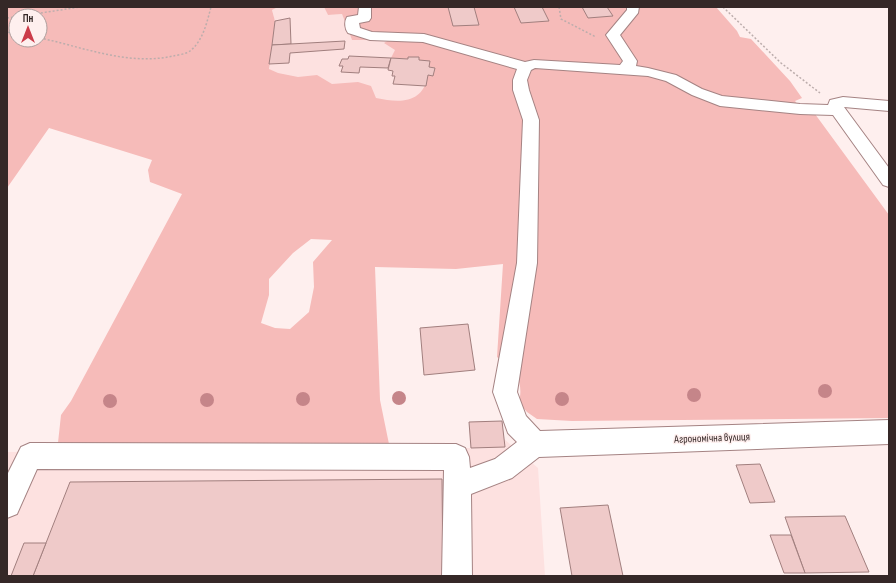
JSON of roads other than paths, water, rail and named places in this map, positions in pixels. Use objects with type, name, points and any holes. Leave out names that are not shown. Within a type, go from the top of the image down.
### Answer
[{"type":"street","points":[[365,7],[364,18],[352,20],[353,30],[370,36],[424,38],[525,67],[534,64],[648,72],[671,78],[697,92],[720,101],[800,109],[836,107],[852,102],[889,106]]},
{"type":"street","points":[[620,69],[628,66],[630,61],[613,35],[633,10],[633,7]]},
{"type":"street","points":[[458,486],[503,469],[535,444],[517,424],[505,392],[527,263],[531,120],[521,90],[520,80],[525,67]]},
{"type":"street","points":[[836,107],[889,181]]},
{"type":"street","name":"Агрономічна вулиця","points":[[535,444],[889,432]]},
{"type":"street","points":[[7,504],[30,456],[456,457],[458,486],[457,576]]}]
